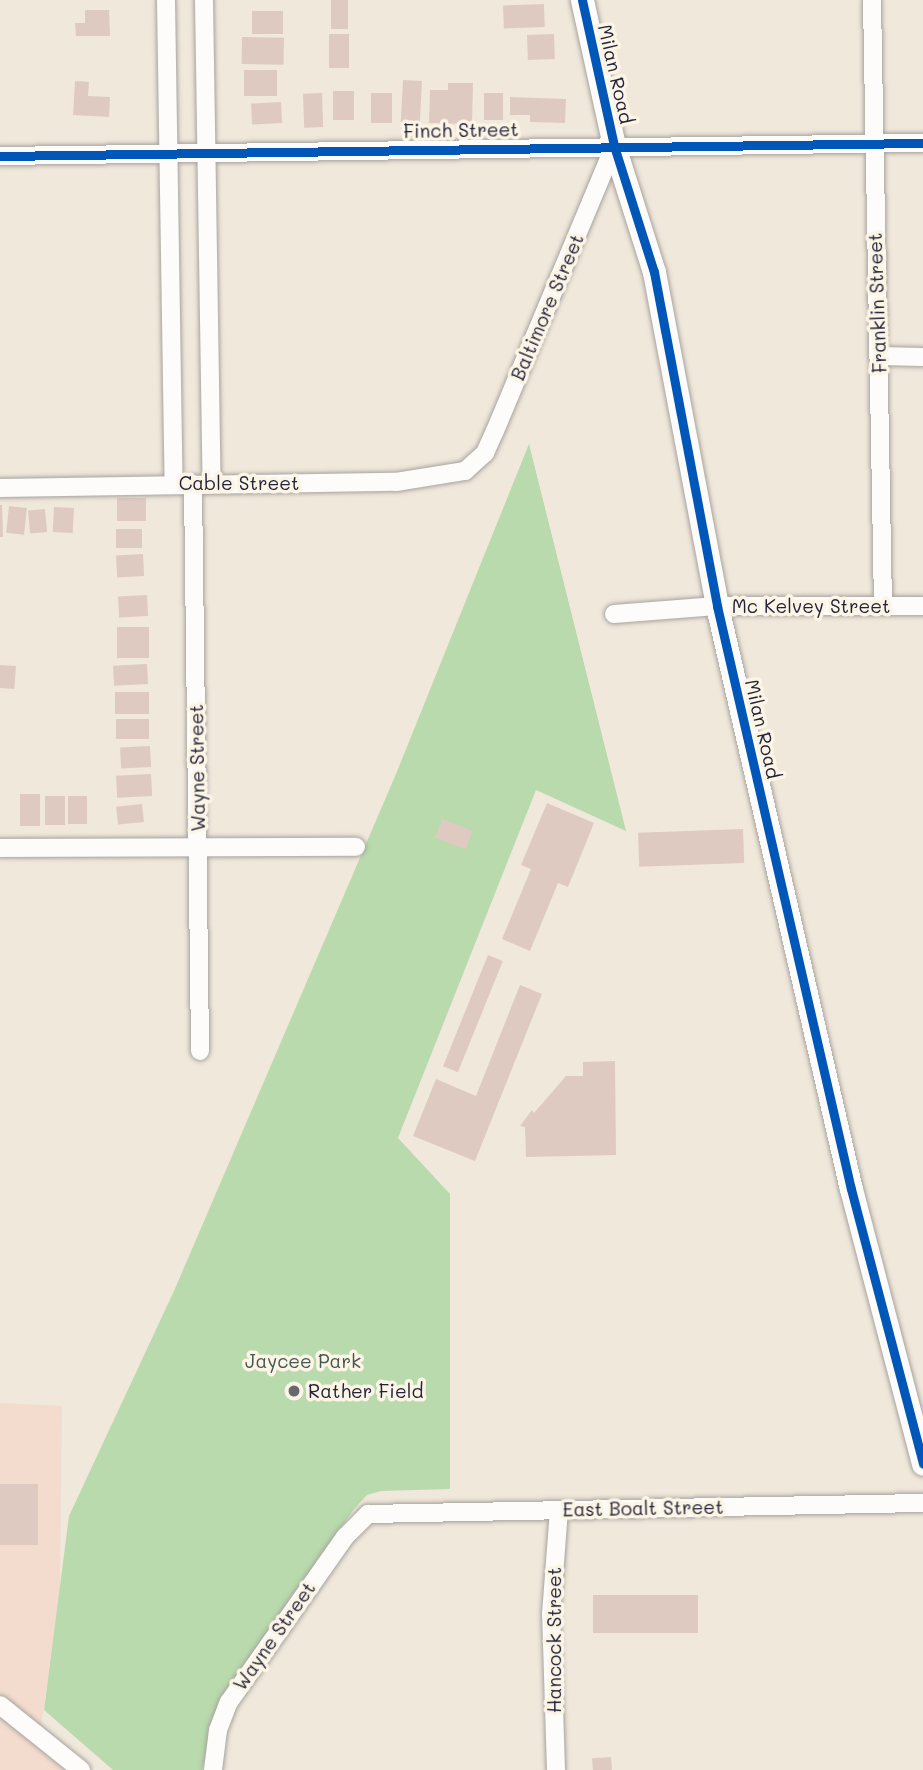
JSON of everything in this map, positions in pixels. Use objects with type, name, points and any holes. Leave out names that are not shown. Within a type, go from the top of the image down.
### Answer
[{"type":"street","points":[[166,0],[174,483]]},
{"type":"street","points":[[204,0],[212,483]]},
{"type":"street","name":"Milan Road","points":[[582,0],[614,146],[654,272],[717,606],[851,1189],[923,1464]]},
{"type":"street","name":"Franklin Street","points":[[872,0],[883,606]]},
{"type":"street","name":"Finch Street","points":[[0,156],[923,143]]},
{"type":"street","name":"Baltimore Street","points":[[475,465],[495,431],[614,146]]},
{"type":"street","points":[[879,356],[923,357]]},
{"type":"street","name":"Cable Street","points":[[0,488],[418,481],[454,475],[475,465]]},
{"type":"street","name":"Wayne Street","points":[[193,484],[200,1051]]},
{"type":"street","name":"Mc Kelvey Street","points":[[614,614],[717,606],[923,606]]},
{"type":"street","points":[[0,848],[356,848]]},
{"type":"street","name":"East Boalt Street","points":[[364,1516],[923,1503]]},
{"type":"street","name":"Hancock Street","points":[[556,1770],[551,1627],[559,1510]]},
{"type":"street","name":"Wayne Street","points":[[213,1770],[218,1730],[229,1702],[364,1516]]},
{"type":"street","points":[[0,1705],[81,1770]]},
{"type":"shaded area","points":[[0,1403],[62,1406],[60,1591],[38,1748],[64,1770],[0,1770]]},
{"type":"green space","name":"Jaycee Park","points":[[529,444],[626,831],[536,790],[398,1138],[450,1194],[450,1489],[381,1491],[367,1495],[354,1509],[218,1702],[202,1770],[113,1770],[44,1710],[69,1516],[174,1291],[396,774]]},
{"type":"building","points":[[331,0],[348,0],[348,29],[331,29]]},
{"type":"building","points":[[544,4],[545,27],[504,28],[503,5]]},
{"type":"building","points":[[85,10],[109,10],[110,36],[76,36],[75,23],[85,23]]},
{"type":"building","points":[[252,11],[283,11],[283,34],[252,34]]},
{"type":"building","points":[[329,34],[349,34],[349,68],[329,68]]},
{"type":"building","points":[[554,34],[555,59],[528,60],[527,35]]},
{"type":"building","points":[[242,37],[284,38],[284,65],[242,64]]},
{"type":"building","points":[[244,70],[277,70],[277,96],[244,96]]},
{"type":"building","points":[[403,80],[422,81],[420,124],[401,123]]},
{"type":"building","points":[[75,81],[89,82],[88,96],[110,97],[109,117],[73,115]]},
{"type":"building","points":[[448,83],[473,83],[472,124],[429,123],[430,90],[448,90]]},
{"type":"building","points":[[333,91],[354,91],[354,120],[333,120]]},
{"type":"building","points":[[322,93],[323,127],[304,128],[303,94]]},
{"type":"building","points":[[371,93],[392,93],[392,123],[371,123]]},
{"type":"building","points":[[484,93],[503,93],[503,120],[484,120]]},
{"type":"building","points":[[510,97],[566,99],[565,123],[530,122],[530,115],[510,115]]},
{"type":"building","points":[[281,102],[282,123],[252,125],[251,104]]},
{"type":"building","points":[[117,498],[146,498],[146,521],[117,521]]},
{"type":"building","points":[[2,505],[3,537],[0,537]]},
{"type":"building","points":[[9,506],[27,508],[24,535],[6,533]]},
{"type":"building","points":[[54,507],[74,508],[73,533],[53,532]]},
{"type":"building","points":[[45,509],[47,532],[30,533],[28,510]]},
{"type":"building","points":[[116,529],[142,529],[142,548],[116,548]]},
{"type":"building","points":[[143,554],[144,576],[117,577],[116,555]]},
{"type":"building","points":[[147,595],[148,616],[119,617],[118,597]]},
{"type":"building","points":[[117,627],[149,627],[149,658],[117,658]]},
{"type":"building","points":[[147,664],[148,684],[114,686],[113,666]]},
{"type":"building","points":[[0,665],[16,666],[14,689],[0,688]]},
{"type":"building","points":[[115,692],[149,692],[149,714],[115,714]]},
{"type":"building","points":[[116,719],[149,719],[149,739],[116,739]]},
{"type":"building","points":[[150,746],[151,767],[121,769],[120,748]]},
{"type":"building","points":[[151,774],[152,796],[117,798],[116,776]]},
{"type":"building","points":[[20,794],[40,794],[40,826],[20,826]]},
{"type":"building","points":[[45,796],[65,796],[65,825],[45,825]]},
{"type":"building","points":[[68,796],[87,796],[87,824],[68,824]]},
{"type":"building","points":[[547,803],[594,823],[568,887],[558,883],[530,951],[502,939],[531,869],[521,865]]},
{"type":"building","points":[[142,804],[144,822],[118,825],[116,807]]},
{"type":"building","points":[[442,819],[473,831],[466,849],[435,838]]},
{"type":"building","points":[[743,829],[744,863],[639,867],[638,833]]},
{"type":"building","points":[[488,955],[503,961],[458,1072],[443,1066]]},
{"type":"building","points":[[520,985],[542,994],[475,1161],[413,1136],[436,1079],[476,1096]]},
{"type":"building","points":[[615,1061],[616,1155],[526,1157],[525,1127],[520,1126],[532,1110],[534,1113],[566,1076],[583,1076],[583,1062]]},
{"type":"building","points":[[0,1484],[38,1484],[38,1545],[0,1545]]},
{"type":"building","points":[[593,1595],[698,1595],[698,1633],[593,1633]]},
{"type":"building","points":[[611,1757],[612,1770],[593,1770],[592,1758]]},
{"type":"cycle path","points":[[582,0],[614,146],[654,272],[717,606],[851,1189],[923,1464]]},
{"type":"cycle path","points":[[0,156],[923,143]]},
{"type":"place","name":"Rather Field","points":[[294,1391]]}]
